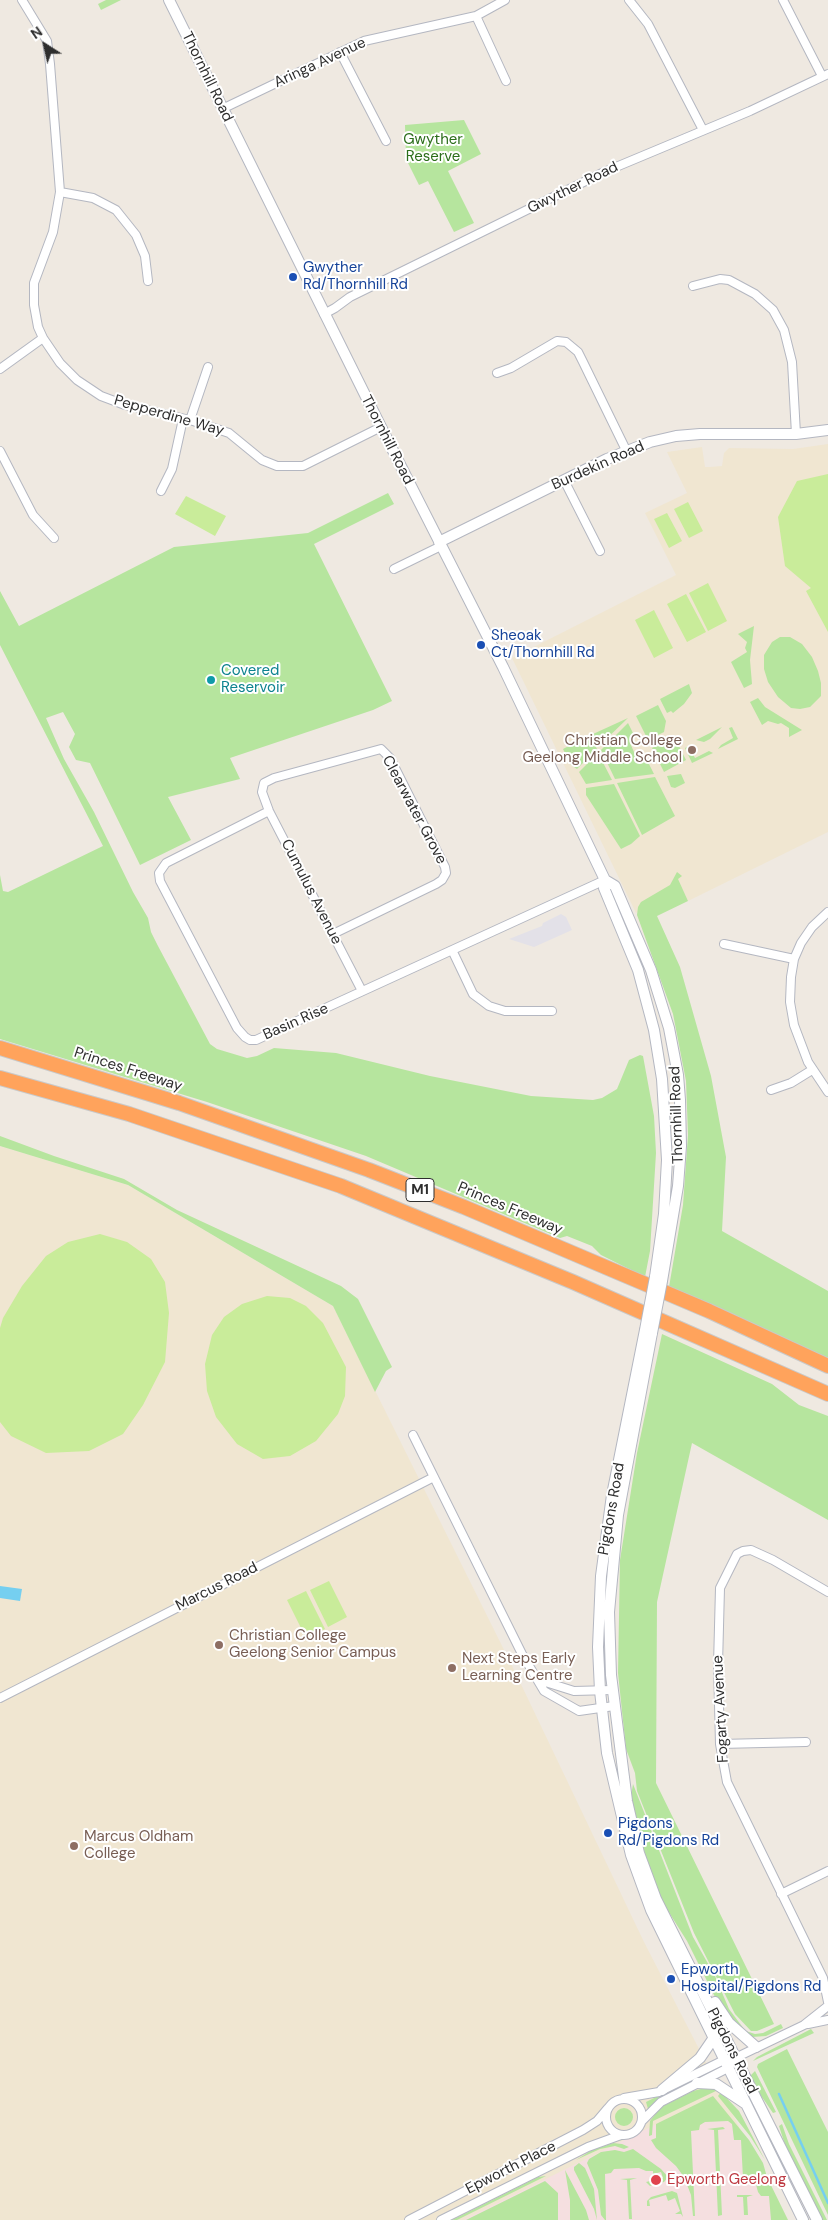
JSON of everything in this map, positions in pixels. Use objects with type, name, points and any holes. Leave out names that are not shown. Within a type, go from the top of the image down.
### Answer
[{"type":"highway","name":"Princes Freeway","points":[[0,1048],[78,1071],[225,1119],[464,1207],[701,1308],[828,1366]]},
{"type":"highway","name":"M1","points":[[0,1078],[129,1114],[341,1186],[573,1282],[828,1394]]},
{"type":"street","name":"Pepperdine Way","points":[[22,0],[47,41],[60,192],[53,232],[34,283],[34,305],[38,327],[55,356],[77,380],[101,396],[124,405],[186,419],[230,433],[262,460],[285,467],[303,466],[380,427]]},
{"type":"street","name":"Thornhill Road","points":[[169,0],[380,427],[503,667],[605,880],[604,888],[638,970],[656,1038],[662,1079],[667,1126],[667,1175],[659,1279]]},
{"type":"street","name":"Aringa Avenue","points":[[222,109],[364,41],[476,16],[505,0]]},
{"type":"street","points":[[629,0],[648,24],[703,130]]},
{"type":"street","points":[[783,0],[825,75]]},
{"type":"street","points":[[476,16],[506,81]]},
{"type":"street","points":[[340,52],[386,141]]},
{"type":"street","name":"Gwyther Road","points":[[324,314],[350,297],[604,172],[764,104],[825,75]]},
{"type":"street","points":[[60,192],[93,198],[116,210],[136,235],[145,256],[148,281]]},
{"type":"street","points":[[693,286],[720,279],[729,280],[755,294],[773,310],[784,330],[792,362],[796,434]]},
{"type":"street","points":[[0,368],[43,338]]},
{"type":"street","points":[[497,373],[511,368],[557,341],[566,342],[578,352],[626,450]]},
{"type":"street","points":[[161,491],[172,469],[186,419],[208,368]]},
{"type":"street","name":"Burdekin Road","points":[[440,544],[626,450],[676,436],[700,434],[796,434],[828,430]]},
{"type":"street","points":[[0,451],[33,515],[54,538]]},
{"type":"street","points":[[564,480],[600,551]]},
{"type":"street","points":[[394,569],[440,544]]},
{"type":"street","name":"Clearwater Grove","points":[[262,792],[264,783],[274,778],[381,749],[390,758],[441,858],[446,874],[442,880],[333,934]]},
{"type":"street","name":"Cumulus Avenue","points":[[262,792],[269,811],[362,991]]},
{"type":"street","name":"Basin Rise","points":[[269,811],[166,863],[159,873],[160,881],[237,1028],[245,1038],[256,1040],[605,880]]},
{"type":"street","name":"Thornhill Road","points":[[605,880],[615,886],[651,970],[669,1028],[678,1075],[680,1167],[676,1209],[659,1279],[649,1332]]},
{"type":"street","points":[[828,912],[812,927],[801,943],[794,959],[790,1002],[794,1025],[812,1070],[828,1092]]},
{"type":"street","points":[[724,944],[794,959]]},
{"type":"street","points":[[452,950],[473,994],[480,1001],[505,1011],[552,1011]]},
{"type":"street","points":[[771,1090],[791,1084],[812,1070]]},
{"type":"street","name":"Pigdons Road","points":[[649,1332],[616,1529],[610,1612],[612,1690],[627,1801],[646,1873],[661,1908],[817,2220]]},
{"type":"street","name":"Pigdons Road","points":[[649,1332],[612,1495],[603,1561],[598,1620],[600,1691],[610,1773],[633,1861],[657,1925],[803,2220]]},
{"type":"street","points":[[413,1436],[522,1654],[546,1693],[574,1710],[587,1711],[614,1706]]},
{"type":"street","name":"Marcus Road","points":[[0,1698],[434,1477]]},
{"type":"street","name":"Fogarty Avenue","points":[[828,1592],[773,1560],[753,1551],[743,1551],[737,1554],[720,1588],[718,1666],[720,1744],[726,1782],[826,1981],[828,2012]]},
{"type":"street","points":[[539,1680],[574,1691],[612,1690]]},
{"type":"street","points":[[720,1744],[806,1742]]},
{"type":"street","points":[[781,1894],[828,1871]]},
{"type":"street","points":[[661,1908],[676,1926],[721,2013],[729,2024],[756,2047]]},
{"type":"street","points":[[804,2025],[828,2004]]},
{"type":"street","points":[[726,2064],[647,2096],[624,2098],[615,2101],[608,2108],[606,2115],[608,2125],[614,2132],[620,2135],[634,2132],[658,2104],[697,2083],[726,2064],[735,2058],[804,2025],[828,2020]]},
{"type":"street","points":[[662,2090],[700,2058],[713,2039]]},
{"type":"street","points":[[697,2083],[716,2084],[746,2105]]},
{"type":"street","points":[[624,2098],[633,2100],[640,2106],[642,2121]]},
{"type":"street","name":"Epworth Place","points":[[409,2220],[583,2130],[596,2121],[608,2108]]},
{"type":"street","name":"Epworth Place","points":[[441,2220],[588,2147],[620,2135]]},
{"type":"shaded area","name":"Christian College Geelong Middle School","points":[[828,444],[828,832],[688,901],[682,889],[636,913],[512,658],[676,575],[645,513],[687,493],[667,452],[702,447],[705,467],[710,467],[722,466],[724,453],[729,448],[793,449]]},
{"type":"shaded area","points":[[561,914],[566,917],[572,930],[534,947],[509,939],[542,926],[543,923]]},
{"type":"shaded area","name":"Christian College Geelong Senior Campus","points":[[0,1146],[128,1185],[333,1306],[519,1680],[644,1942],[787,2220],[0,2220]]},
{"type":"shaded area","name":"Epworth Geelong","points":[[713,2096],[748,2141],[788,2220],[463,2220]]},
{"type":"green space","points":[[106,0],[121,0],[101,10],[98,4]]},
{"type":"green space","name":"Gwyther Reserve","points":[[464,120],[481,154],[448,171],[474,223],[454,232],[428,181],[419,185],[406,159],[405,125]]},
{"type":"green space","points":[[828,474],[828,632],[806,591],[811,588],[785,566],[778,517],[797,481]]},
{"type":"green space","points":[[388,493],[394,504],[314,544],[392,701],[373,710],[230,758],[240,779],[168,797],[191,840],[140,865],[90,763],[76,760],[69,747],[75,734],[63,712],[46,718],[64,759],[94,812],[133,892],[148,918],[151,932],[158,946],[210,1044],[217,1049],[247,1058],[257,1056],[274,1048],[336,1053],[430,1076],[531,1096],[593,1100],[602,1098],[617,1089],[629,1060],[640,1055],[643,1056],[654,1116],[656,1153],[650,1251],[645,1277],[601,1255],[592,1246],[567,1236],[560,1238],[366,1156],[207,1102],[0,1039],[0,875],[3,891],[8,892],[103,846],[0,645],[0,591],[19,626],[174,547],[308,533]]},
{"type":"green space","points":[[186,496],[226,516],[215,536],[175,514]]},
{"type":"green space","points":[[688,502],[703,531],[689,538],[674,509]]},
{"type":"green space","points":[[667,513],[682,541],[669,548],[654,519]]},
{"type":"green space","points":[[708,583],[727,621],[708,631],[689,593]]},
{"type":"green space","points":[[686,594],[706,632],[687,642],[667,604]]},
{"type":"green space","points":[[654,610],[673,648],[654,658],[635,620]]},
{"type":"green space","points":[[754,626],[750,660],[752,684],[744,688],[731,662],[747,652],[745,648],[747,642],[738,634]]},
{"type":"green space","points":[[780,637],[790,637],[802,644],[812,657],[818,671],[821,683],[821,696],[810,707],[791,708],[778,697],[768,682],[764,669],[764,655],[772,642]]},
{"type":"green space","points":[[689,684],[692,693],[684,704],[673,713],[671,711],[667,713],[660,699]]},
{"type":"green space","points":[[758,698],[765,707],[802,730],[789,737],[789,728],[781,723],[768,721],[762,725],[750,702]]},
{"type":"green space","points":[[658,705],[666,721],[664,732],[648,740],[636,716]]},
{"type":"green space","points":[[628,718],[599,746],[593,734]]},
{"type":"green space","points":[[628,723],[634,735],[630,743],[634,752],[639,761],[648,762],[654,774],[615,779],[601,750]]},
{"type":"green space","points":[[722,727],[710,739],[704,742],[696,740]]},
{"type":"green space","points":[[732,727],[738,739],[718,749],[733,738],[729,728]]},
{"type":"green space","points":[[590,735],[597,749],[577,769],[571,765],[563,749]]},
{"type":"green space","points":[[668,740],[678,744],[686,760],[664,772],[652,748]]},
{"type":"green space","points":[[689,746],[695,758],[709,751],[713,753],[692,763],[685,748]]},
{"type":"green space","points":[[598,753],[612,780],[586,784],[579,772]]},
{"type":"green space","points":[[681,774],[685,783],[675,788],[671,787],[667,776]]},
{"type":"green space","points":[[655,777],[675,816],[642,835],[617,783]]},
{"type":"green space","points":[[614,784],[640,836],[631,844],[621,849],[586,795],[586,788]]},
{"type":"green space","points":[[677,872],[682,876],[678,879],[688,901],[657,916],[680,967],[711,1076],[726,1157],[722,1231],[828,1291],[828,1358],[669,1287],[683,1205],[688,1135],[686,1081],[673,1014],[637,915],[641,902],[670,885]]},
{"type":"green space","points":[[0,1136],[124,1179],[177,1210],[341,1286],[358,1299],[392,1367],[386,1371],[375,1392],[333,1306],[128,1185],[0,1146]]},
{"type":"green space","points":[[100,1234],[127,1242],[151,1259],[165,1282],[169,1313],[165,1362],[143,1405],[123,1434],[89,1451],[46,1453],[11,1436],[0,1422],[0,1328],[3,1318],[22,1286],[46,1256],[68,1242]]},
{"type":"green space","points":[[267,1296],[290,1298],[306,1306],[323,1323],[346,1367],[345,1396],[338,1414],[316,1441],[290,1456],[263,1459],[237,1444],[216,1417],[207,1391],[205,1364],[212,1335],[224,1317],[242,1304]]},
{"type":"green space","points":[[662,1334],[772,1384],[799,1405],[828,1416],[828,1520],[692,1443],[657,1602],[656,1783],[774,2024],[757,2031],[751,2031],[735,2014],[694,1933],[637,1791],[635,1773],[626,1749],[618,1673],[620,1560],[637,1453]]},
{"type":"green space","points":[[329,1581],[347,1617],[328,1627],[310,1590]]},
{"type":"green space","points":[[306,1591],[325,1629],[306,1638],[287,1600]]},
{"type":"green space","points":[[633,1784],[693,1937],[715,1976],[729,2009],[744,2029],[742,2031],[719,2005],[687,1941],[663,1903],[645,1854],[635,1817],[631,1796]]},
{"type":"green space","points":[[781,2024],[783,2028],[766,2036],[752,2037],[746,2031],[755,2034],[763,2033]]},
{"type":"green space","points":[[811,2029],[814,2033],[753,2061],[757,2057]]},
{"type":"green space","points":[[787,2049],[828,2132],[828,2215],[757,2067],[758,2064]]},
{"type":"green space","points":[[713,2069],[702,2077],[660,2099],[648,2109],[646,2102]]},
{"type":"green space","points":[[755,2071],[776,2112],[773,2113],[755,2087],[750,2076]]},
{"type":"green space","points":[[709,2087],[718,2090],[653,2121],[652,2135],[649,2136],[650,2121],[661,2107],[693,2091]]},
{"type":"green space","points":[[721,2092],[739,2111],[765,2160],[750,2136],[718,2096]]},
{"type":"green space","points":[[713,2096],[749,2140],[763,2163],[767,2177],[788,2220],[771,2220],[769,2196],[761,2196],[754,2177],[743,2178],[741,2140],[734,2140],[732,2124],[728,2121],[705,2122],[700,2125],[699,2130],[691,2131],[695,2216],[693,2216],[691,2195],[684,2177],[676,2166],[656,2148],[651,2140],[656,2138],[656,2124]]},
{"type":"green space","points":[[620,2108],[628,2108],[633,2113],[631,2124],[620,2126],[615,2121],[615,2113]]},
{"type":"green space","points":[[782,2124],[789,2144],[827,2220],[822,2220],[787,2151],[779,2126]]},
{"type":"green space","points":[[723,2127],[725,2129],[718,2130],[722,2215],[718,2216],[714,2130],[707,2129]]},
{"type":"green space","points":[[613,2143],[629,2147],[624,2149],[615,2146],[600,2149],[576,2160],[592,2150]]},
{"type":"green space","points":[[633,2149],[661,2169],[668,2177],[664,2182],[650,2186],[646,2182],[663,2178],[661,2172],[653,2174],[653,2171],[639,2168],[614,2169],[611,2173],[605,2174],[605,2220],[601,2215],[598,2190],[587,2163],[589,2159],[601,2152],[615,2150],[624,2152]]},
{"type":"green space","points":[[579,2163],[585,2168],[594,2189],[597,2220],[594,2209],[574,2170],[574,2167]]},
{"type":"green space","points":[[565,2170],[586,2210],[589,2220],[570,2220],[570,2200]]},
{"type":"green space","points":[[546,2176],[457,2220],[452,2220],[538,2177]]},
{"type":"green space","points":[[637,2178],[630,2180],[632,2219],[629,2219],[627,2180],[620,2179]]},
{"type":"green space","points":[[545,2181],[558,2193],[558,2220],[466,2220]]},
{"type":"green space","points":[[672,2191],[677,2193],[683,2217],[681,2214],[675,2214],[680,2211],[675,2198],[668,2201],[666,2195],[649,2200],[650,2206],[647,2206],[647,2201],[651,2197]]},
{"type":"green space","points":[[737,2195],[753,2195],[747,2197],[748,2215],[744,2215],[743,2197],[737,2197]]},
{"type":"water","points":[[0,1586],[22,1589],[20,1601],[0,1598]]},
{"type":"waterway","points":[[779,2094],[828,2203]]},
{"type":"place","name":"Gwyther Rd/Thornhill Rd","points":[[293,277]]},
{"type":"place","name":"Sheoak Ct/Thornhill Rd","points":[[481,645]]},
{"type":"place","name":"Covered Reservoir","points":[[211,680]]},
{"type":"place","name":"Christian College Geelong Middle School","points":[[692,750]]},
{"type":"place","name":"Christian College Geelong Senior Campus","points":[[219,1645]]},
{"type":"place","name":"Next Steps Early Learning Centre","points":[[452,1668]]},
{"type":"place","name":"Pigdons Rd/Pigdons Rd","points":[[608,1833]]},
{"type":"place","name":"Marcus Oldham College","points":[[74,1846]]},
{"type":"place","name":"Epworth Hospital/Pigdons Rd","points":[[671,1979]]},
{"type":"place","name":"Epworth Geelong","points":[[656,2180]]}]
